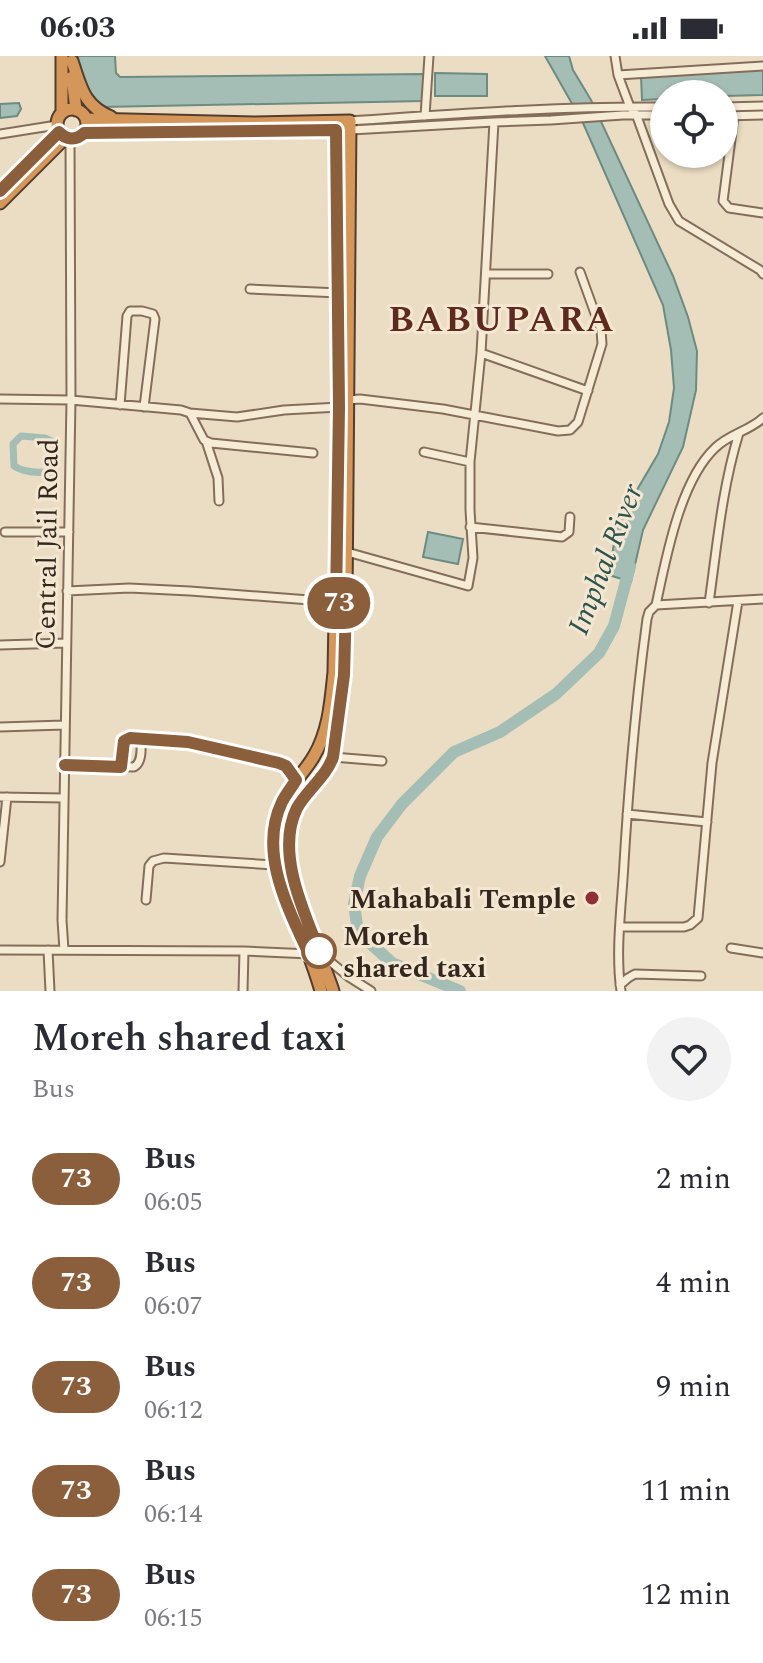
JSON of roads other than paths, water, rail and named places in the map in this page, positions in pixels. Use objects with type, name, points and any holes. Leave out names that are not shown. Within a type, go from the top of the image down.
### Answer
[{"type":"highway","points":[[69,58],[76,110]]},
{"type":"highway","points":[[63,133],[59,116],[62,113],[69,58]]},
{"type":"highway","points":[[69,58],[87,101],[100,112],[118,120]]},
{"type":"highway","points":[[62,113],[76,110],[86,119],[86,129],[80,137],[63,133]]},
{"type":"highway","points":[[86,119],[351,126],[343,294],[341,603],[344,675],[333,757],[297,809],[292,820],[290,840],[292,872],[321,991]]},
{"type":"highway","points":[[84,133],[336,126]]},
{"type":"highway","points":[[336,126],[344,225]]},
{"type":"highway","points":[[0,191],[63,133]]},
{"type":"highway","points":[[0,203],[63,133]]},
{"type":"highway","points":[[333,991],[284,895],[274,865],[274,835],[283,801],[315,754],[328,721],[347,552],[343,403]]},
{"type":"street","points":[[425,116],[429,56]]},
{"type":"street","points":[[615,56],[625,109]]},
{"type":"street","points":[[618,75],[763,66]]},
{"type":"street","points":[[738,107],[763,106]]},
{"type":"street","points":[[351,126],[425,116],[650,108]]},
{"type":"street","points":[[351,126],[551,120],[625,109],[636,114],[650,114]]},
{"type":"street","points":[[636,114],[669,204],[679,221],[763,274]]},
{"type":"street","points":[[738,116],[763,115]]},
{"type":"street","points":[[347,552],[468,586],[473,558],[470,462],[481,353],[494,122]]},
{"type":"street","points":[[0,134],[63,133]]},
{"type":"street","name":"Central Jail Road","points":[[63,133],[71,400],[64,725],[64,950]]},
{"type":"street","points":[[727,168],[723,201],[729,208],[763,213]]},
{"type":"street","points":[[0,399],[71,400],[237,417],[381,401],[566,431],[578,422],[601,351],[602,337],[580,272]]},
{"type":"street","points":[[486,274],[548,274]]},
{"type":"street","points":[[250,289],[343,294]]},
{"type":"street","points":[[120,405],[127,316],[130,311],[142,311],[153,314],[155,319],[144,407]]},
{"type":"street","points":[[481,353],[588,391]]},
{"type":"street","points":[[190,413],[206,441],[218,478],[219,501]]},
{"type":"street","points":[[656,605],[676,518],[693,481],[713,450],[763,418]]},
{"type":"street","points":[[709,603],[723,498],[739,433]]},
{"type":"street","points":[[206,441],[313,453]]},
{"type":"street","points":[[424,452],[470,462]]},
{"type":"street","points":[[470,527],[562,537],[569,532],[570,517]]},
{"type":"street","points":[[5,532],[69,532]]},
{"type":"street","points":[[67,591],[144,589],[341,603]]},
{"type":"street","points":[[621,988],[620,927],[627,814],[647,619],[656,605],[763,599]]},
{"type":"street","points":[[620,927],[684,927],[698,918],[712,763],[738,601]]},
{"type":"street","points":[[0,645],[66,643]]},
{"type":"street","points":[[0,727],[64,725]]},
{"type":"street","points":[[121,767],[124,741],[141,738],[188,742],[279,763],[286,766],[296,780]]},
{"type":"street","points":[[65,765],[134,767],[138,765],[141,738]]},
{"type":"street","points":[[333,757],[382,761]]},
{"type":"street","points":[[0,862],[4,797],[64,798]]},
{"type":"street","points":[[627,814],[707,822]]},
{"type":"street","points":[[146,900],[149,866],[153,861],[164,858],[274,865]]},
{"type":"street","points":[[731,948],[763,953]]},
{"type":"street","points":[[0,950],[314,954],[371,991]]},
{"type":"street","points":[[48,950],[50,991]]},
{"type":"street","points":[[243,991],[244,951]]},
{"type":"street","points":[[621,988],[635,974],[701,976]]},
{"type":"water","points":[[78,56],[115,56],[116,73],[120,77],[425,74],[424,101],[100,107],[83,84]]},
{"type":"water","points":[[545,56],[569,56],[673,276],[697,351],[696,390],[683,447],[643,530],[631,582],[609,575],[617,524],[658,454],[669,422],[674,388],[671,350],[663,305],[583,123]]},
{"type":"water","points":[[763,69],[763,95],[738,96],[738,80],[650,80],[650,100],[642,100],[641,76]]},
{"type":"water","points":[[435,73],[487,74],[487,96],[435,96]]},
{"type":"water","points":[[19,103],[21,109],[17,116],[0,118],[0,104]]},
{"type":"water","points":[[428,532],[463,539],[458,564],[423,557]]},
{"type":"waterway","points":[[21,436],[45,438],[56,443],[51,472],[32,472],[14,466],[13,444],[21,436]]},
{"type":"waterway","name":"Imphal River","points":[[460,991],[392,963],[358,932],[354,904],[360,876],[377,837],[402,804],[454,752],[500,732],[556,694],[599,653],[614,626],[630,566]]},
{"type":"place","name":"Mahabali Temple","points":[[592,898]]},
{"type":"place","name":"Moreh shared taxi","points":[[319,951]]},
{"type":"district","name":"BABUPARA","points":[[502,318]]}]
